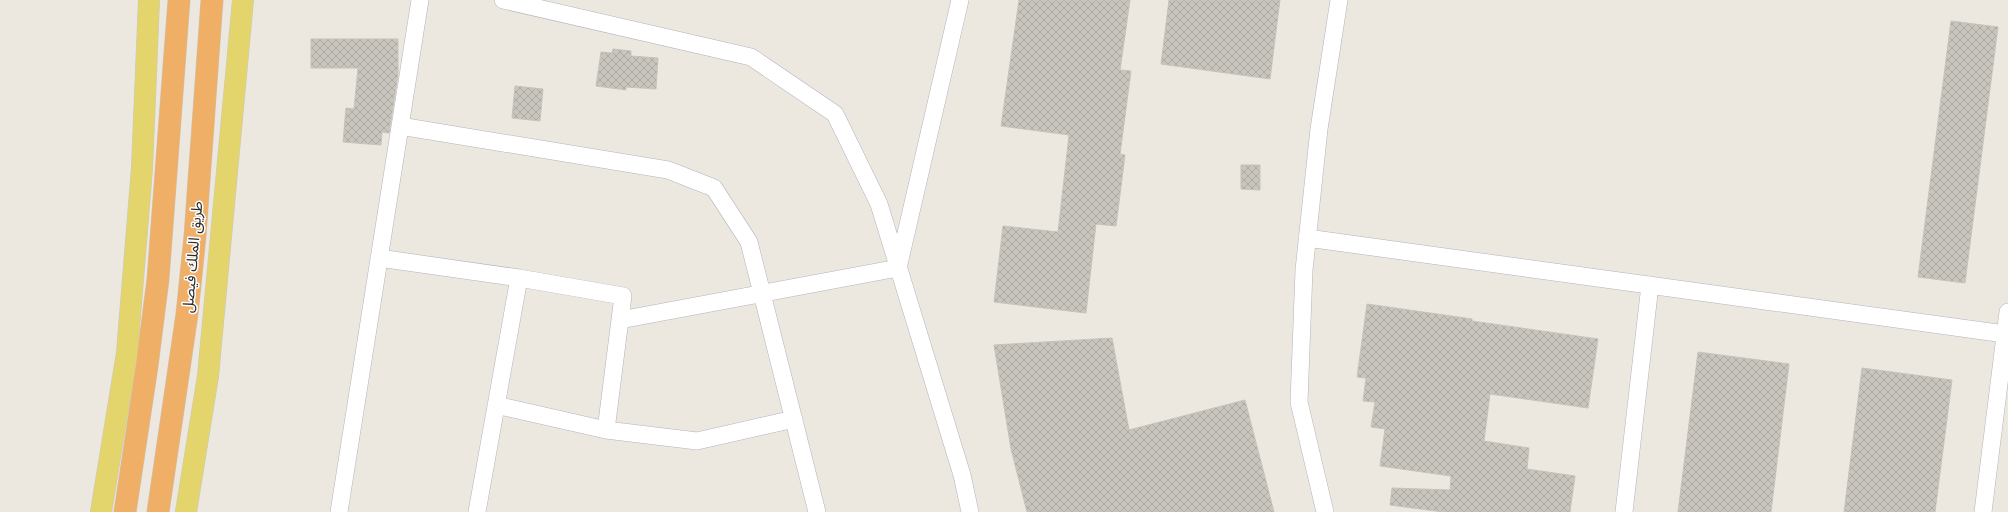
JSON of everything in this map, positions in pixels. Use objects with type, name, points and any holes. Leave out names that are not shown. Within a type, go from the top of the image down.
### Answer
[{"type":"highway","name":"طريق الملك فيصل","points":[[125,512],[148,366],[158,279],[179,0]]},
{"type":"highway","name":"طريق الملك فيصل","points":[[158,512],[187,314],[195,236],[212,0]]},
{"type":"main road","points":[[102,512],[126,353],[142,168],[150,0]]},
{"type":"main road","points":[[186,512],[208,376],[243,0]]},
{"type":"street","points":[[339,512],[420,0]]},
{"type":"street","points":[[503,0],[751,57],[835,114],[879,204],[962,475],[970,512]]},
{"type":"street","points":[[898,268],[960,0]]},
{"type":"street","points":[[1325,512],[1299,402],[1304,270],[1307,238],[1319,129],[1338,0]]},
{"type":"street","points":[[400,126],[668,170],[714,188],[749,242],[817,512]]},
{"type":"street","points":[[1307,238],[2005,334]]},
{"type":"street","points":[[379,258],[519,278],[623,296],[606,430]]},
{"type":"street","points":[[620,320],[898,268]]},
{"type":"street","points":[[477,512],[519,278]]},
{"type":"street","points":[[1624,512],[1650,285]]},
{"type":"street","points":[[1983,512],[2008,312]]},
{"type":"street","points":[[496,405],[606,430],[697,441],[794,419]]},
{"type":"building","points":[[1019,0],[1130,0],[1120,70],[1131,71],[1120,154],[1125,155],[1116,226],[1096,224],[1086,313],[994,302],[1003,226],[1058,232],[1069,135],[1001,126]]},
{"type":"building","points":[[1169,0],[1280,0],[1270,79],[1161,64]]},
{"type":"building","points":[[1951,21],[1998,27],[1965,283],[1918,277]]},
{"type":"building","points":[[311,39],[398,39],[398,75],[389,133],[382,132],[381,145],[343,142],[346,108],[354,109],[358,68],[311,68]]},
{"type":"building","points":[[613,49],[631,51],[631,56],[658,58],[656,89],[626,87],[626,90],[596,86],[601,52],[612,53]]},
{"type":"building","points":[[515,86],[543,89],[540,121],[512,118]]},
{"type":"building","points":[[1241,165],[1260,165],[1260,190],[1241,189]]},
{"type":"building","points":[[1367,304],[1598,339],[1588,408],[1490,394],[1484,441],[1529,448],[1527,469],[1575,476],[1570,512],[1443,512],[1390,505],[1392,488],[1450,490],[1451,476],[1380,466],[1385,429],[1371,427],[1375,402],[1363,401],[1366,378],[1357,377]]},
{"type":"building","points":[[1112,338],[1129,430],[1245,400],[1274,512],[1027,512],[1011,449],[994,345]]},
{"type":"building","points":[[1698,352],[1789,364],[1771,512],[1678,512]]},
{"type":"building","points":[[1862,368],[1952,380],[1935,512],[1844,512]]}]
